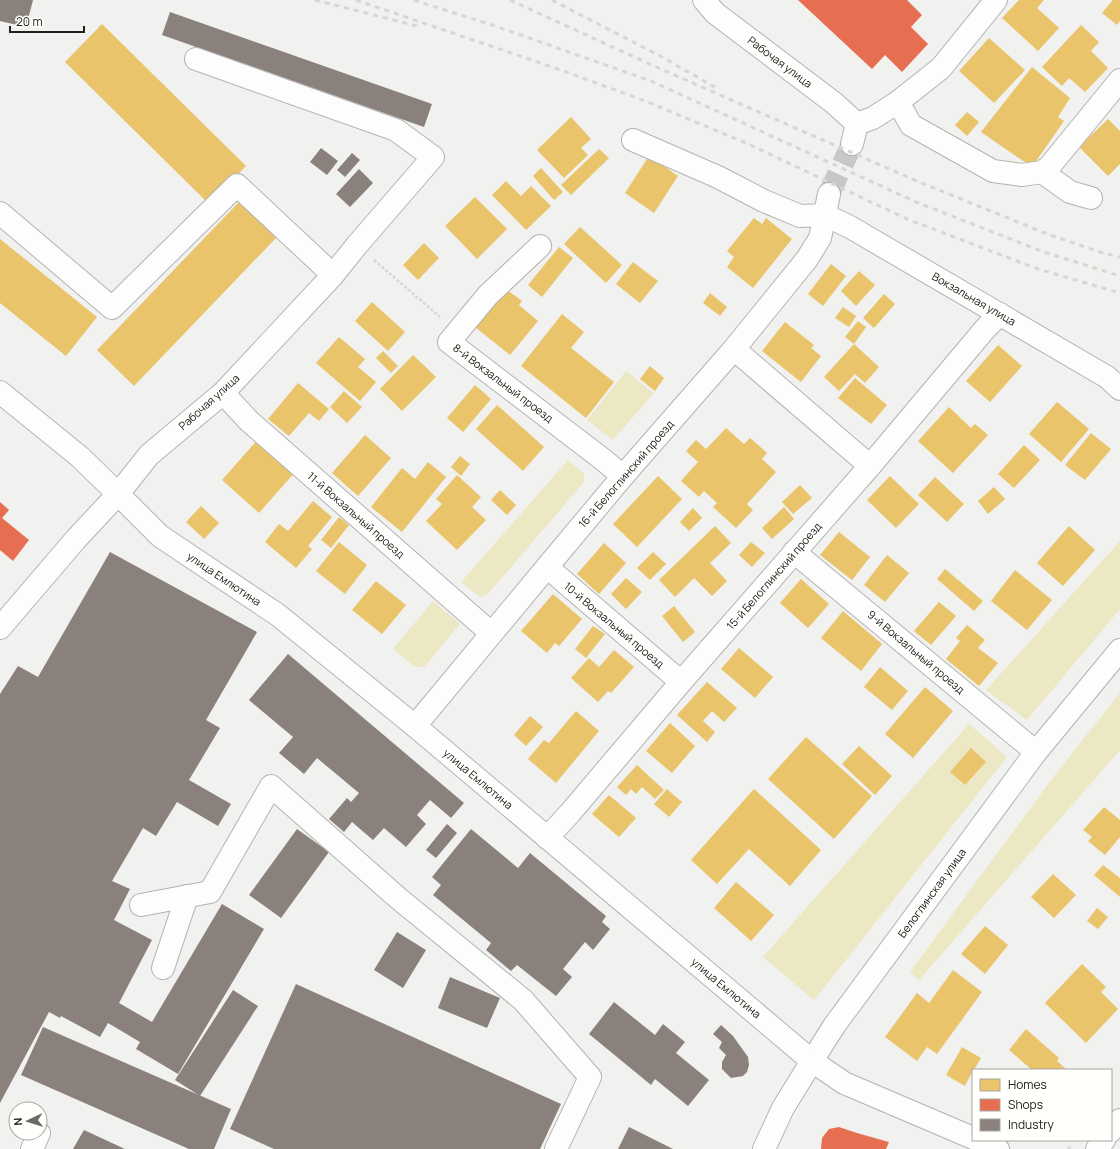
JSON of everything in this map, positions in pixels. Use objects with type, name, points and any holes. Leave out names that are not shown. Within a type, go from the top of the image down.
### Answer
[{"type":"street","name":"Рабочая улица","points":[[704,0],[715,13],[834,103],[854,134],[873,118],[898,102]]},
{"type":"street","points":[[996,0],[941,68],[898,102],[911,125],[994,171],[1022,175],[1042,172],[1049,167],[1120,80]]},
{"type":"street","name":"Рабочая улица","points":[[0,628],[76,539],[118,494],[149,455],[223,393],[333,275],[357,244],[434,157],[396,130],[196,59]]},
{"type":"street","points":[[633,140],[718,177],[764,201],[800,216],[825,215]]},
{"type":"street","points":[[1042,172],[1070,192],[1091,198]]},
{"type":"street","points":[[0,213],[112,308],[237,185],[333,275]]},
{"type":"street","name":"16-й Белоглинский проезд","points":[[415,726],[623,476],[734,349],[807,259],[820,238],[829,194]]},
{"type":"street","name":"Вокзальная улица","points":[[825,215],[1000,314],[1107,377],[1120,389]]},
{"type":"street","name":"8-й Вокзальный проезд","points":[[540,246],[488,295],[449,342],[623,476]]},
{"type":"street","name":"15-й Белоглинский проезд","points":[[547,838],[870,466],[985,329],[1000,314]]},
{"type":"street","points":[[734,349],[870,466]]},
{"type":"street","name":"улица Емлютина","points":[[0,392],[80,457],[160,536],[278,615],[415,726],[812,1061],[844,1082],[972,1138]]},
{"type":"street","name":"11-й Вокзальный проезд","points":[[223,393],[249,421],[491,633]]},
{"type":"street","name":"9-й Вокзальный проезд","points":[[794,552],[1036,752]]},
{"type":"street","name":"10-й Вокзальный проезд","points":[[547,567],[681,682]]},
{"type":"street","name":"Белоглинская улица","points":[[764,1149],[783,1108],[834,1026],[1036,752],[1120,650]]},
{"type":"street","points":[[142,905],[210,892],[271,786],[398,898],[523,1000],[590,1077],[556,1149]]},
{"type":"street","points":[[163,968],[187,896]]},
{"type":"street","points":[[1112,1130],[1120,1120]]},
{"type":"street","points":[[979,1141],[998,1149]]},
{"type":"street","points":[[1097,1149],[1103,1141]]},
{"type":"path","points":[[357,244],[457,332]]},
{"type":"shaded area","points":[[626,371],[654,393],[613,440],[587,420]]},
{"type":"shaded area","points":[[568,460],[584,474],[584,482],[488,594],[480,597],[461,582]]},
{"type":"shaded area","points":[[1120,541],[1120,609],[1027,720],[986,690]]},
{"type":"shaded area","points":[[433,601],[460,624],[424,667],[415,667],[393,649]]},
{"type":"shaded area","points":[[1120,693],[1120,750],[919,980],[910,972],[1057,772]]},
{"type":"shaded area","points":[[969,724],[1007,757],[814,1000],[763,957]]},
{"type":"building: Homes","points":[[1019,0],[1044,0],[1037,8],[1059,28],[1038,51],[1002,18]]},
{"type":"building: Homes","points":[[1113,0],[1120,0],[1120,21],[1117,25],[1102,13]]},
{"type":"building: Homes","points":[[102,24],[246,166],[209,204],[65,62]]},
{"type":"building: Homes","points":[[1081,25],[1099,42],[1091,51],[1108,68],[1085,92],[1069,78],[1062,86],[1042,67]]},
{"type":"building: Homes","points":[[989,38],[1025,70],[994,103],[959,71]]},
{"type":"building: Homes","points":[[1032,67],[1070,98],[1058,117],[1064,121],[1032,167],[981,132]]},
{"type":"building: Homes","points":[[967,112],[979,122],[967,136],[955,125]]},
{"type":"building: Homes","points":[[571,117],[591,139],[581,148],[588,155],[564,178],[537,150]]},
{"type":"building: Homes","points":[[1108,119],[1120,131],[1120,164],[1108,176],[1079,147]]},
{"type":"building: Homes","points":[[599,149],[609,158],[571,195],[561,185]]},
{"type":"building: Homes","points":[[649,156],[678,176],[654,213],[625,193]]},
{"type":"building: Homes","points":[[541,168],[563,192],[554,200],[533,176]]},
{"type":"building: Homes","points":[[506,181],[521,196],[531,186],[551,206],[526,230],[492,195]]},
{"type":"building: Homes","points":[[475,197],[507,229],[477,259],[445,226]]},
{"type":"building: Homes","points":[[239,202],[276,238],[134,386],[97,350]]},
{"type":"building: Homes","points":[[754,218],[762,224],[766,218],[792,239],[753,288],[727,267],[734,257],[727,251]]},
{"type":"building: Homes","points":[[580,227],[622,265],[606,283],[564,244]]},
{"type":"building: Homes","points":[[0,239],[97,317],[66,356],[0,303]]},
{"type":"building: Homes","points":[[424,243],[439,258],[418,280],[403,265]]},
{"type":"building: Homes","points":[[559,247],[573,258],[542,297],[528,285]]},
{"type":"building: Homes","points":[[633,262],[658,281],[640,303],[616,284]]},
{"type":"building: Homes","points":[[831,264],[846,276],[823,306],[808,294]]},
{"type":"building: Homes","points":[[859,271],[875,285],[856,306],[841,291]]},
{"type":"building: Homes","points":[[506,289],[522,301],[519,305],[538,321],[510,355],[475,327]]},
{"type":"building: Homes","points":[[710,293],[727,307],[720,316],[703,303]]},
{"type":"building: Homes","points":[[884,294],[895,304],[874,328],[863,318]]},
{"type":"building: Homes","points":[[372,302],[405,332],[388,351],[355,321]]},
{"type":"building: Homes","points":[[843,307],[856,316],[849,327],[835,318]]},
{"type":"building: Homes","points":[[562,314],[584,332],[571,348],[614,382],[586,418],[521,366]]},
{"type":"building: Homes","points":[[858,321],[866,327],[854,344],[845,337]]},
{"type":"building: Homes","points":[[785,322],[814,345],[811,348],[821,356],[801,382],[762,351]]},
{"type":"building: Homes","points":[[339,337],[365,359],[358,367],[376,382],[360,401],[316,363]]},
{"type":"building: Homes","points":[[854,344],[879,367],[865,383],[855,374],[839,391],[824,377]]},
{"type":"building: Homes","points":[[998,345],[1022,366],[990,402],[966,381]]},
{"type":"building: Homes","points":[[383,351],[398,366],[391,373],[376,358]]},
{"type":"building: Homes","points":[[413,355],[436,377],[402,411],[380,389]]},
{"type":"building: Homes","points":[[650,366],[664,378],[655,391],[640,379]]},
{"type":"building: Homes","points":[[855,378],[887,405],[871,424],[838,398]]},
{"type":"building: Homes","points":[[298,383],[329,409],[319,421],[309,413],[289,436],[268,419]]},
{"type":"building: Homes","points":[[475,385],[491,399],[463,432],[447,418]]},
{"type":"building: Homes","points":[[344,391],[362,407],[347,423],[330,407]]},
{"type":"building: Homes","points":[[1057,402],[1089,429],[1061,462],[1029,434]]},
{"type":"building: Homes","points":[[497,405],[544,447],[523,471],[476,429]]},
{"type":"building: Homes","points":[[949,407],[971,428],[975,424],[988,435],[953,473],[918,441]]},
{"type":"building: Homes","points":[[726,428],[744,444],[750,438],[767,453],[762,459],[776,472],[747,504],[753,510],[736,528],[713,507],[717,503],[704,491],[699,497],[681,481],[698,462],[686,451],[696,440],[706,449]]},
{"type":"building: Homes","points":[[1091,433],[1111,449],[1085,480],[1065,465]]},
{"type":"building: Homes","points":[[365,435],[391,458],[358,496],[332,473]]},
{"type":"building: Homes","points":[[259,438],[296,471],[259,513],[222,480]]},
{"type":"building: Homes","points":[[1024,445],[1040,460],[1014,488],[998,474]]},
{"type":"building: Homes","points":[[460,456],[470,464],[461,476],[451,467]]},
{"type":"building: Homes","points":[[428,462],[446,477],[402,532],[371,507],[402,468],[415,479]]},
{"type":"building: Homes","points":[[457,475],[481,497],[472,507],[486,520],[457,550],[426,521],[442,504],[436,499]]},
{"type":"building: Homes","points":[[658,476],[682,499],[637,547],[613,524]]},
{"type":"building: Homes","points":[[890,476],[919,504],[896,528],[867,500]]},
{"type":"building: Homes","points":[[935,477],[964,504],[947,522],[918,495]]},
{"type":"building: Homes","points":[[800,485],[812,498],[793,514],[782,502]]},
{"type":"building: Homes","points":[[994,487],[1005,499],[988,514],[978,501]]},
{"type":"building: Homes","points":[[500,490],[516,505],[507,515],[491,500]]},
{"type":"building: Homes","points":[[313,501],[332,517],[308,546],[312,549],[296,568],[265,542],[279,524],[288,531]]},
{"type":"building: Homes","points":[[201,506],[219,523],[204,539],[186,522]]},
{"type":"building: Homes","points":[[784,507],[794,519],[772,539],[762,528]]},
{"type":"building: Homes","points":[[693,508],[702,518],[689,531],[680,522]]},
{"type":"building: Homes","points":[[339,517],[349,525],[331,548],[321,540]]},
{"type":"building: Homes","points":[[715,526],[731,543],[710,563],[727,581],[712,596],[694,578],[675,597],[659,580]]},
{"type":"building: Homes","points":[[1069,526],[1095,550],[1063,586],[1037,563]]},
{"type":"building: Homes","points":[[839,532],[870,557],[852,580],[820,555]]},
{"type":"building: Homes","points":[[339,542],[367,565],[345,594],[316,571]]},
{"type":"building: Homes","points":[[751,542],[765,553],[752,567],[739,555]]},
{"type":"building: Homes","points":[[604,543],[626,563],[599,594],[577,574]]},
{"type":"building: Homes","points":[[653,552],[666,564],[650,580],[637,568]]},
{"type":"building: Homes","points":[[887,555],[909,573],[885,602],[864,585]]},
{"type":"building: Homes","points":[[945,569],[983,601],[974,611],[937,579]]},
{"type":"building: Homes","points":[[1015,570],[1052,600],[1027,630],[991,601]]},
{"type":"building: Homes","points":[[626,578],[642,592],[626,609],[611,594]]},
{"type":"building: Homes","points":[[801,579],[829,604],[808,628],[780,603]]},
{"type":"building: Homes","points":[[376,581],[406,605],[382,634],[352,610]]},
{"type":"building: Homes","points":[[553,594],[582,619],[559,646],[555,643],[547,653],[521,631]]},
{"type":"building: Homes","points":[[939,602],[956,616],[931,645],[914,631]]},
{"type":"building: Homes","points":[[674,606],[695,632],[683,642],[662,616]]},
{"type":"building: Homes","points":[[843,611],[882,644],[861,671],[821,638]]},
{"type":"building: Homes","points":[[967,625],[985,640],[978,648],[998,663],[979,686],[946,659],[960,641],[956,638]]},
{"type":"building: Homes","points":[[593,626],[605,634],[586,658],[575,649]]},
{"type":"building: Homes","points":[[739,648],[773,677],[755,698],[721,669]]},
{"type":"building: Homes","points":[[614,650],[634,667],[611,693],[608,691],[598,702],[571,678],[589,658],[599,667]]},
{"type":"building: Homes","points":[[880,667],[908,691],[892,710],[864,687]]},
{"type":"building: Homes","points":[[707,682],[737,708],[724,722],[712,711],[703,721],[715,732],[707,742],[677,715]]},
{"type":"building: Homes","points":[[925,687],[953,711],[913,758],[885,734]]},
{"type":"building: Homes","points":[[576,711],[599,731],[556,783],[528,759],[544,740],[549,743]]},
{"type":"building: Homes","points":[[530,716],[543,727],[526,746],[514,735]]},
{"type":"building: Homes","points":[[670,723],[695,746],[672,773],[646,751]]},
{"type":"building: Homes","points":[[806,737],[872,796],[834,839],[768,779]]},
{"type":"building: Homes","points":[[859,746],[892,776],[875,795],[842,764]]},
{"type":"building: Homes","points":[[971,748],[986,762],[965,785],[950,772]]},
{"type":"building: Homes","points":[[637,765],[664,790],[655,799],[642,787],[636,794],[631,789],[626,795],[617,787]]},
{"type":"building: Homes","points":[[667,789],[682,802],[669,817],[654,804]]},
{"type":"building: Homes","points":[[754,789],[821,850],[790,886],[749,849],[717,884],[691,860]]},
{"type":"building: Homes","points":[[609,795],[636,818],[619,837],[592,814]]},
{"type":"building: Homes","points":[[1104,807],[1120,820],[1120,837],[1105,855],[1088,841],[1092,837],[1083,830]]},
{"type":"building: Homes","points":[[1103,865],[1120,878],[1120,897],[1094,875]]},
{"type":"building: Homes","points":[[1053,874],[1076,895],[1054,918],[1031,897]]},
{"type":"building: Homes","points":[[736,882],[774,915],[751,941],[714,908]]},
{"type":"building: Homes","points":[[1097,908],[1108,917],[1098,929],[1087,921]]},
{"type":"building: Homes","points":[[985,926],[1008,945],[985,974],[961,954]]},
{"type":"building: Homes","points":[[1082,964],[1106,987],[1101,992],[1118,1009],[1086,1043],[1045,1003]]},
{"type":"building: Homes","points":[[953,970],[982,992],[937,1054],[927,1047],[917,1061],[885,1037],[917,993],[929,1003]]},
{"type":"building: Homes","points":[[1026,1029],[1059,1058],[1057,1061],[1066,1069],[1031,1069],[1009,1050]]},
{"type":"building: Homes","points":[[962,1047],[981,1058],[975,1069],[972,1069],[965,1086],[946,1075]]},
{"type":"building: Shops","points":[[798,0],[907,0],[922,15],[911,27],[928,44],[902,72],[885,55],[872,69]]},
{"type":"building: Shops","points":[[0,502],[9,510],[2,518],[29,540],[13,561],[0,550]]},
{"type":"building: Shops","points":[[839,1127],[889,1142],[886,1149],[821,1149],[822,1138],[829,1129]]},
{"type":"building: Industry","points":[[0,0],[33,0],[26,27],[0,21]]},
{"type":"building: Industry","points":[[170,12],[432,104],[424,127],[162,35]]},
{"type":"building: Industry","points":[[321,148],[338,161],[327,175],[310,162]]},
{"type":"building: Industry","points":[[352,153],[360,160],[345,177],[337,170]]},
{"type":"building: Industry","points":[[359,169],[373,183],[350,207],[336,194]]},
{"type":"building: Industry","points":[[110,552],[257,632],[206,720],[220,728],[189,780],[231,804],[218,826],[177,802],[156,836],[143,828],[112,881],[130,889],[114,920],[152,940],[119,1003],[152,1022],[222,904],[264,929],[178,1074],[136,1049],[140,1042],[108,1023],[100,1037],[61,1016],[60,1018],[49,1012],[0,1103],[0,694],[18,666],[38,677]]},
{"type":"building: Industry","points":[[288,654],[464,803],[451,818],[430,800],[417,815],[426,824],[406,847],[384,828],[373,840],[352,822],[344,832],[329,819],[347,798],[351,802],[359,793],[317,758],[304,774],[279,753],[293,737],[249,700]]},
{"type":"building: Industry","points":[[447,824],[457,833],[436,858],[426,850]]},
{"type":"building: Industry","points":[[297,829],[329,852],[281,918],[249,895]]},
{"type":"building: Industry","points":[[471,829],[518,868],[530,853],[606,916],[602,922],[610,929],[593,950],[585,942],[563,969],[572,977],[556,996],[517,965],[511,971],[486,950],[491,943],[433,895],[441,885],[432,877]]},
{"type":"building: Industry","points":[[397,932],[426,950],[403,988],[374,970]]},
{"type":"building: Industry","points":[[450,977],[500,998],[487,1028],[438,1008]]},
{"type":"building: Industry","points":[[296,984],[561,1104],[540,1149],[274,1149],[230,1129]]},
{"type":"building: Industry","points":[[233,990],[258,1006],[200,1096],[175,1080]]},
{"type":"building: Industry","points":[[614,1002],[655,1035],[663,1024],[685,1042],[676,1053],[709,1080],[688,1106],[655,1079],[651,1085],[589,1034]]},
{"type":"building: Industry","points":[[721,1025],[733,1036],[748,1057],[749,1065],[747,1072],[743,1076],[731,1078],[722,1069],[722,1062],[726,1055],[719,1048],[722,1042],[713,1034]]},
{"type":"building: Industry","points":[[43,1027],[231,1109],[214,1149],[189,1149],[21,1075]]},
{"type":"building: Industry","points":[[629,1127],[673,1149],[618,1149]]},
{"type":"building: Industry","points":[[84,1130],[125,1149],[73,1149]]},
{"type":"tunnel","points":[[829,194],[852,144]]},
{"type":"railway","points":[[315,0],[421,27]]},
{"type":"railway","points":[[356,0],[561,70],[645,101],[746,143],[907,219],[1038,269],[1120,293]]},
{"type":"railway","points":[[414,0],[495,26],[651,81],[916,202],[1044,252],[1120,276]]},
{"type":"railway","points":[[510,0],[656,67],[924,184],[1050,235],[1103,253],[1120,257]]},
{"type":"railway","points":[[552,0],[662,57],[718,89]]}]
